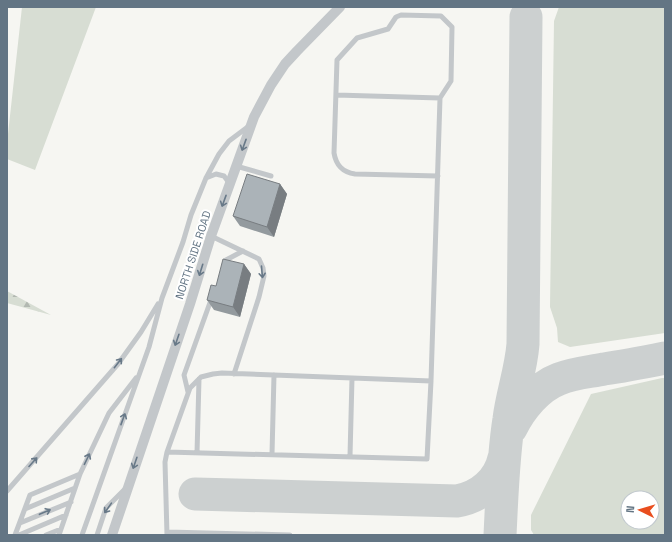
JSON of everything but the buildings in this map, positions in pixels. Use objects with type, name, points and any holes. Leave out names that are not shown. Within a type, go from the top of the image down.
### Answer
[{"type":"street","name":"NORTH SIDE ROAD","points":[[112,535],[190,304],[211,236],[251,124],[264,96],[282,69],[297,51],[340,7]]},
{"type":"lane","points":[[167,452],[427,459],[431,380],[438,176],[440,98],[451,81],[452,27],[441,16],[406,14],[396,17],[388,29],[357,38],[337,60],[334,153],[336,162],[341,168],[349,173],[438,176]]},
{"type":"lane","points":[[336,94],[440,98]]},
{"type":"lane","points":[[82,535],[149,347],[162,298],[183,242],[191,215],[206,178],[219,154],[229,142],[251,124]]},
{"type":"lane","points":[[236,166],[271,176]]},
{"type":"lane","points":[[206,178],[216,174],[224,176],[230,184]]},
{"type":"lane","points":[[211,236],[259,259],[263,268],[264,276],[259,297],[234,374]]},
{"type":"lane","points":[[223,267],[226,260],[243,251]]},
{"type":"lane","points":[[188,392],[184,375],[215,289]]},
{"type":"lane","points":[[7,491],[118,364],[141,332],[162,298]]},
{"type":"lane","points":[[59,535],[80,474],[109,413],[139,374]]},
{"type":"lane","points":[[290,535],[167,534],[165,462],[167,452],[188,392],[193,384],[205,375],[213,374],[431,380]]},
{"type":"lane","points":[[272,454],[274,375]]},
{"type":"lane","points":[[350,456],[352,378]]},
{"type":"lane","points":[[197,453],[199,379]]},
{"type":"lane","points":[[15,535],[30,495],[80,474]]},
{"type":"lane","points":[[99,534],[106,508],[128,485]]},
{"type":"lane","points":[[25,509],[75,488]]},
{"type":"lane","points":[[20,523],[70,502]]},
{"type":"lane","points":[[19,535],[66,515]]},
{"type":"lane","points":[[46,535],[61,529]]},
{"type":"green space","points":[[22,7],[96,7],[35,170],[7,159],[7,143]]},
{"type":"green space","points":[[559,7],[665,7],[665,333],[570,347],[558,342],[557,328],[550,307],[554,21]]},
{"type":"green space","points":[[7,291],[51,315],[7,303]]},
{"type":"green space","points":[[665,378],[665,535],[534,535],[531,530],[531,515],[591,394]]},
{"type":"taxiway","points":[[500,535],[505,448],[510,410],[523,344],[526,17]]},
{"type":"taxiway","points":[[511,428],[531,399],[544,387],[559,379],[570,375],[665,358]]},
{"type":"taxiway","points":[[195,494],[457,501],[473,496],[487,487],[498,474],[504,458]]}]
